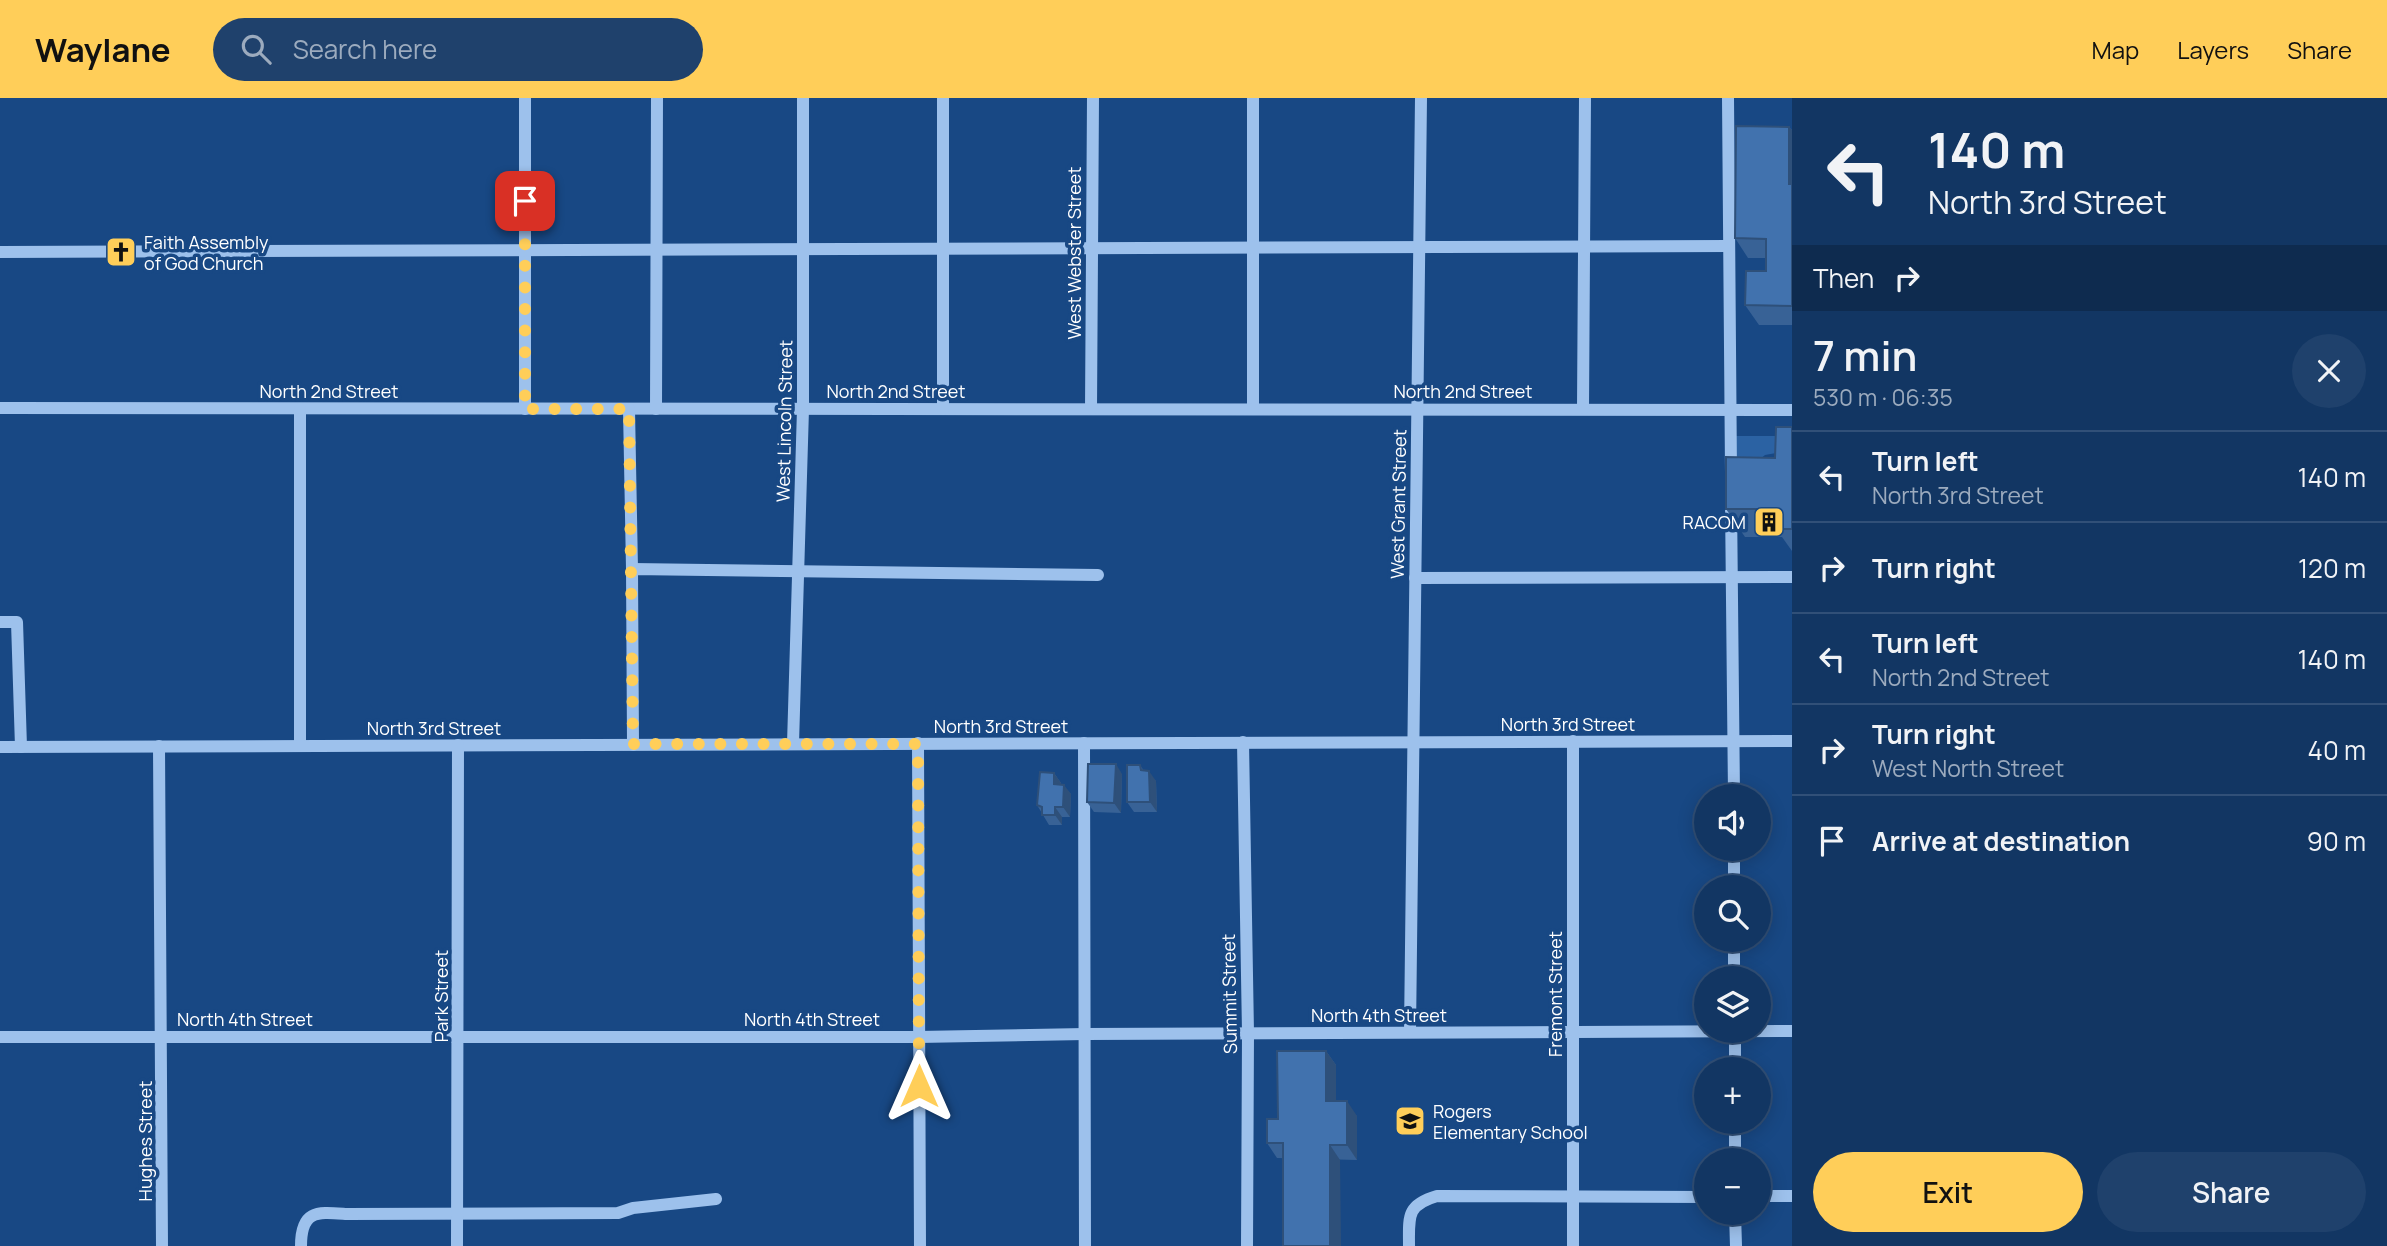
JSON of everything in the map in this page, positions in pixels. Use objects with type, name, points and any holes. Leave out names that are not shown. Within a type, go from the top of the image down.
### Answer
[{"type":"street","points":[[525,98],[525,409]]},
{"type":"street","points":[[656,409],[657,98]]},
{"type":"street","name":"West Lincoln Street","points":[[793,744],[803,409],[803,98]]},
{"type":"street","points":[[943,98],[943,409]]},
{"type":"street","name":"West Webster Street","points":[[1091,409],[1093,98]]},
{"type":"street","points":[[1252,98],[1253,409]]},
{"type":"street","name":"West Grant Street","points":[[1410,1032],[1421,98]]},
{"type":"street","points":[[1583,408],[1585,98]]},
{"type":"street","points":[[1728,98],[1734,784]]},
{"type":"street","points":[[0,252],[1729,246]]},
{"type":"street","name":"North 2nd Street","points":[[0,408],[1792,410]]},
{"type":"street","points":[[300,408],[300,746]]},
{"type":"street","points":[[629,409],[633,744]]},
{"type":"street","points":[[632,569],[1098,575]]},
{"type":"street","points":[[1415,578],[1792,577]]},
{"type":"street","points":[[0,622],[16,622],[21,747]]},
{"type":"street","name":"Fremont Street","points":[[1573,741],[1573,1246]]},
{"type":"street","name":"North 3rd Street","points":[[0,747],[1792,741]]},
{"type":"street","points":[[1084,743],[1085,1246]]},
{"type":"street","name":"Summit Street","points":[[1243,743],[1248,1033],[1247,1246]]},
{"type":"street","points":[[918,744],[920,1246]]},
{"type":"street","name":"Park Street","points":[[457,1246],[458,745]]},
{"type":"street","name":"Hughes Street","points":[[159,746],[162,1246]]},
{"type":"street","name":"North 4th Street","points":[[0,1037],[918,1037],[1694,1031]]},
{"type":"street","name":"North 4th Street","points":[[1771,1031],[1792,1031]]},
{"type":"street","points":[[1409,1246],[1409,1218],[1412,1208],[1423,1200],[1437,1196],[1694,1197]]},
{"type":"street","points":[[1771,1196],[1792,1196]]},
{"type":"street","points":[[301,1246],[301,1235],[307,1219],[318,1212],[618,1213],[633,1208],[716,1199]]},
{"type":"street","points":[[1735,1225],[1736,1246]]},
{"type":"shaded area","points":[[1734,436],[1792,436],[1776,453],[1765,455],[1748,469],[1735,508]]},
{"type":"building","points":[[1736,126],[1789,127],[1792,306],[1745,305],[1746,271],[1766,271],[1766,239],[1735,238]]},
{"type":"building","points":[[1776,427],[1792,427],[1792,529],[1777,529],[1777,509],[1726,509],[1726,457],[1775,458]]},
{"type":"building","points":[[1088,764],[1116,764],[1114,803],[1087,802]]},
{"type":"building","points":[[1127,765],[1140,765],[1141,770],[1149,771],[1150,802],[1127,802]]},
{"type":"building","points":[[1040,772],[1054,773],[1054,784],[1064,785],[1063,807],[1055,807],[1055,815],[1042,815],[1042,807],[1037,805]]},
{"type":"building","points":[[1277,1051],[1326,1051],[1326,1101],[1347,1101],[1347,1145],[1330,1145],[1330,1246],[1283,1246],[1283,1143],[1267,1143],[1267,1119],[1278,1119]]},
{"type":"place","name":"Faith Assembly of God Church","points":[[121,252]]},
{"type":"place","name":"RACOM","points":[[1769,522]]},
{"type":"place","name":"Rogers Elementary School","points":[[1410,1121]]},
{"type":"route","points":[[525,201],[525,409],[629,409],[633,744],[918,744],[919,1086]]}]
